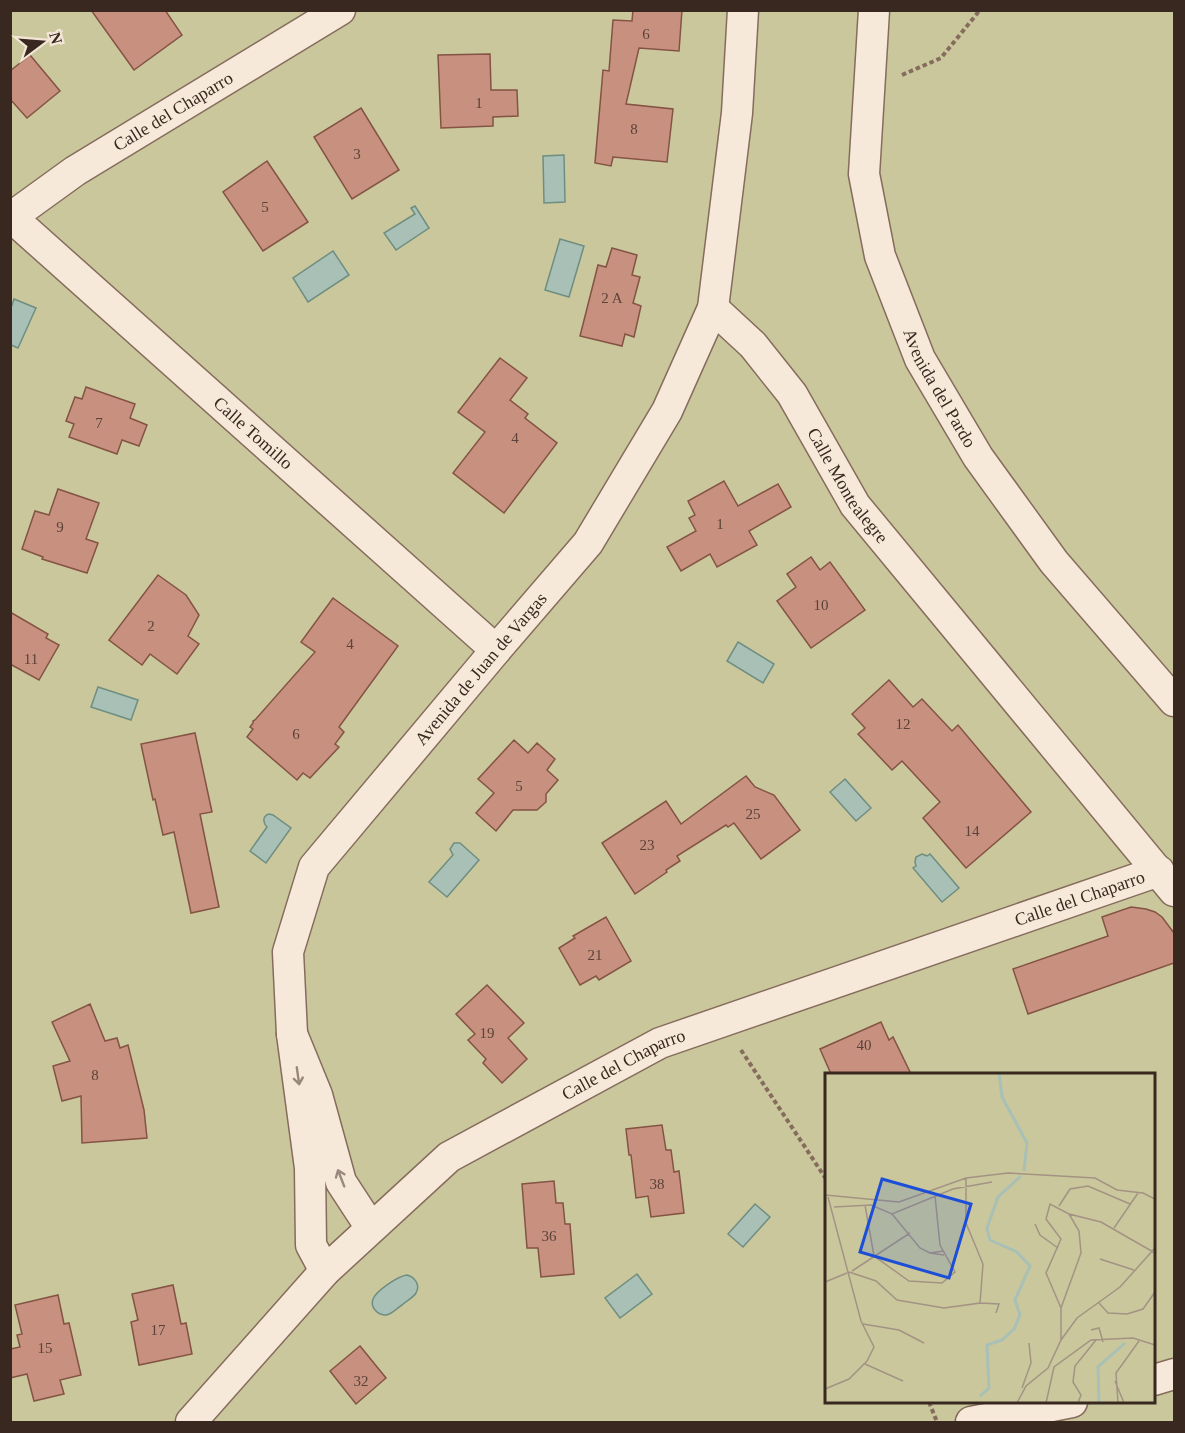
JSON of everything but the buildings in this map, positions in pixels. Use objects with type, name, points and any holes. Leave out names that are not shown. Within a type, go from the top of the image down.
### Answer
[{"type":"street","name":"Calle del Chaparro","points":[[11,217],[75,171],[340,10]]},
{"type":"street","points":[[713,308],[737,113],[743,10]]},
{"type":"street","name":"Avenida del Pardo","points":[[874,10],[864,174],[880,256],[920,359],[978,457],[1053,562],[1174,701]]},
{"type":"street","name":"Calle Tomillo","points":[[11,217],[495,650]]},
{"type":"street","name":"Avenida de Juan de Vargas","points":[[325,1271],[311,1245],[310,1168],[292,1034],[288,952],[314,867],[495,650],[588,543],[667,411],[713,308]]},
{"type":"street","name":"Calle Montealegre","points":[[713,308],[753,345],[792,394],[855,505],[1167,881]]},
{"type":"street","name":"Calle del Chaparro","points":[[191,1422],[325,1271],[449,1157],[660,1043],[1167,881]]},
{"type":"street","name":"Avenida de Juan de Vargas","points":[[292,1034],[317,1095],[341,1182],[371,1228]]},
{"type":"street","points":[[1155,1380],[1174,1374]]},
{"type":"street","points":[[971,1422],[1062,1403]]},
{"type":"path","points":[[868,90],[941,58],[980,10]]},
{"type":"path","points":[[738,1045],[825,1177]]},
{"type":"path","points":[[930,1403],[937,1422]]},
{"type":"shaded area","points":[[10,11],[1174,11],[1174,1422],[11,1422]]},
{"type":"shaded area","points":[[564,155],[565,202],[544,203],[543,156]]},
{"type":"shaded area","points":[[415,206],[429,228],[396,250],[384,233],[415,214],[411,208]]},
{"type":"shaded area","points":[[560,239],[584,246],[569,297],[545,290]]},
{"type":"shaded area","points":[[333,251],[349,275],[308,302],[293,278]]},
{"type":"shaded area","points":[[14,299],[36,308],[18,348],[11,345],[11,308]]},
{"type":"shaded area","points":[[738,642],[774,664],[763,683],[727,661]]},
{"type":"shaded area","points":[[98,687],[138,700],[131,720],[91,707]]},
{"type":"shaded area","points":[[845,779],[871,808],[856,821],[830,792]]},
{"type":"shaded area","points":[[269,814],[291,828],[266,863],[250,851],[267,827],[264,820]]},
{"type":"shaded area","points":[[454,843],[460,843],[479,860],[447,897],[429,882],[453,855],[450,849]]},
{"type":"shaded area","points":[[922,854],[927,856],[930,854],[959,888],[942,902],[913,868],[916,866],[916,857]]},
{"type":"shaded area","points":[[755,1204],[770,1217],[743,1247],[728,1234]]},
{"type":"shaded area","points":[[637,1274],[652,1294],[620,1318],[605,1298]]},
{"type":"shaded area","points":[[407,1275],[412,1277],[417,1284],[415,1295],[386,1315],[377,1312],[372,1305],[375,1296],[393,1281]]}]
